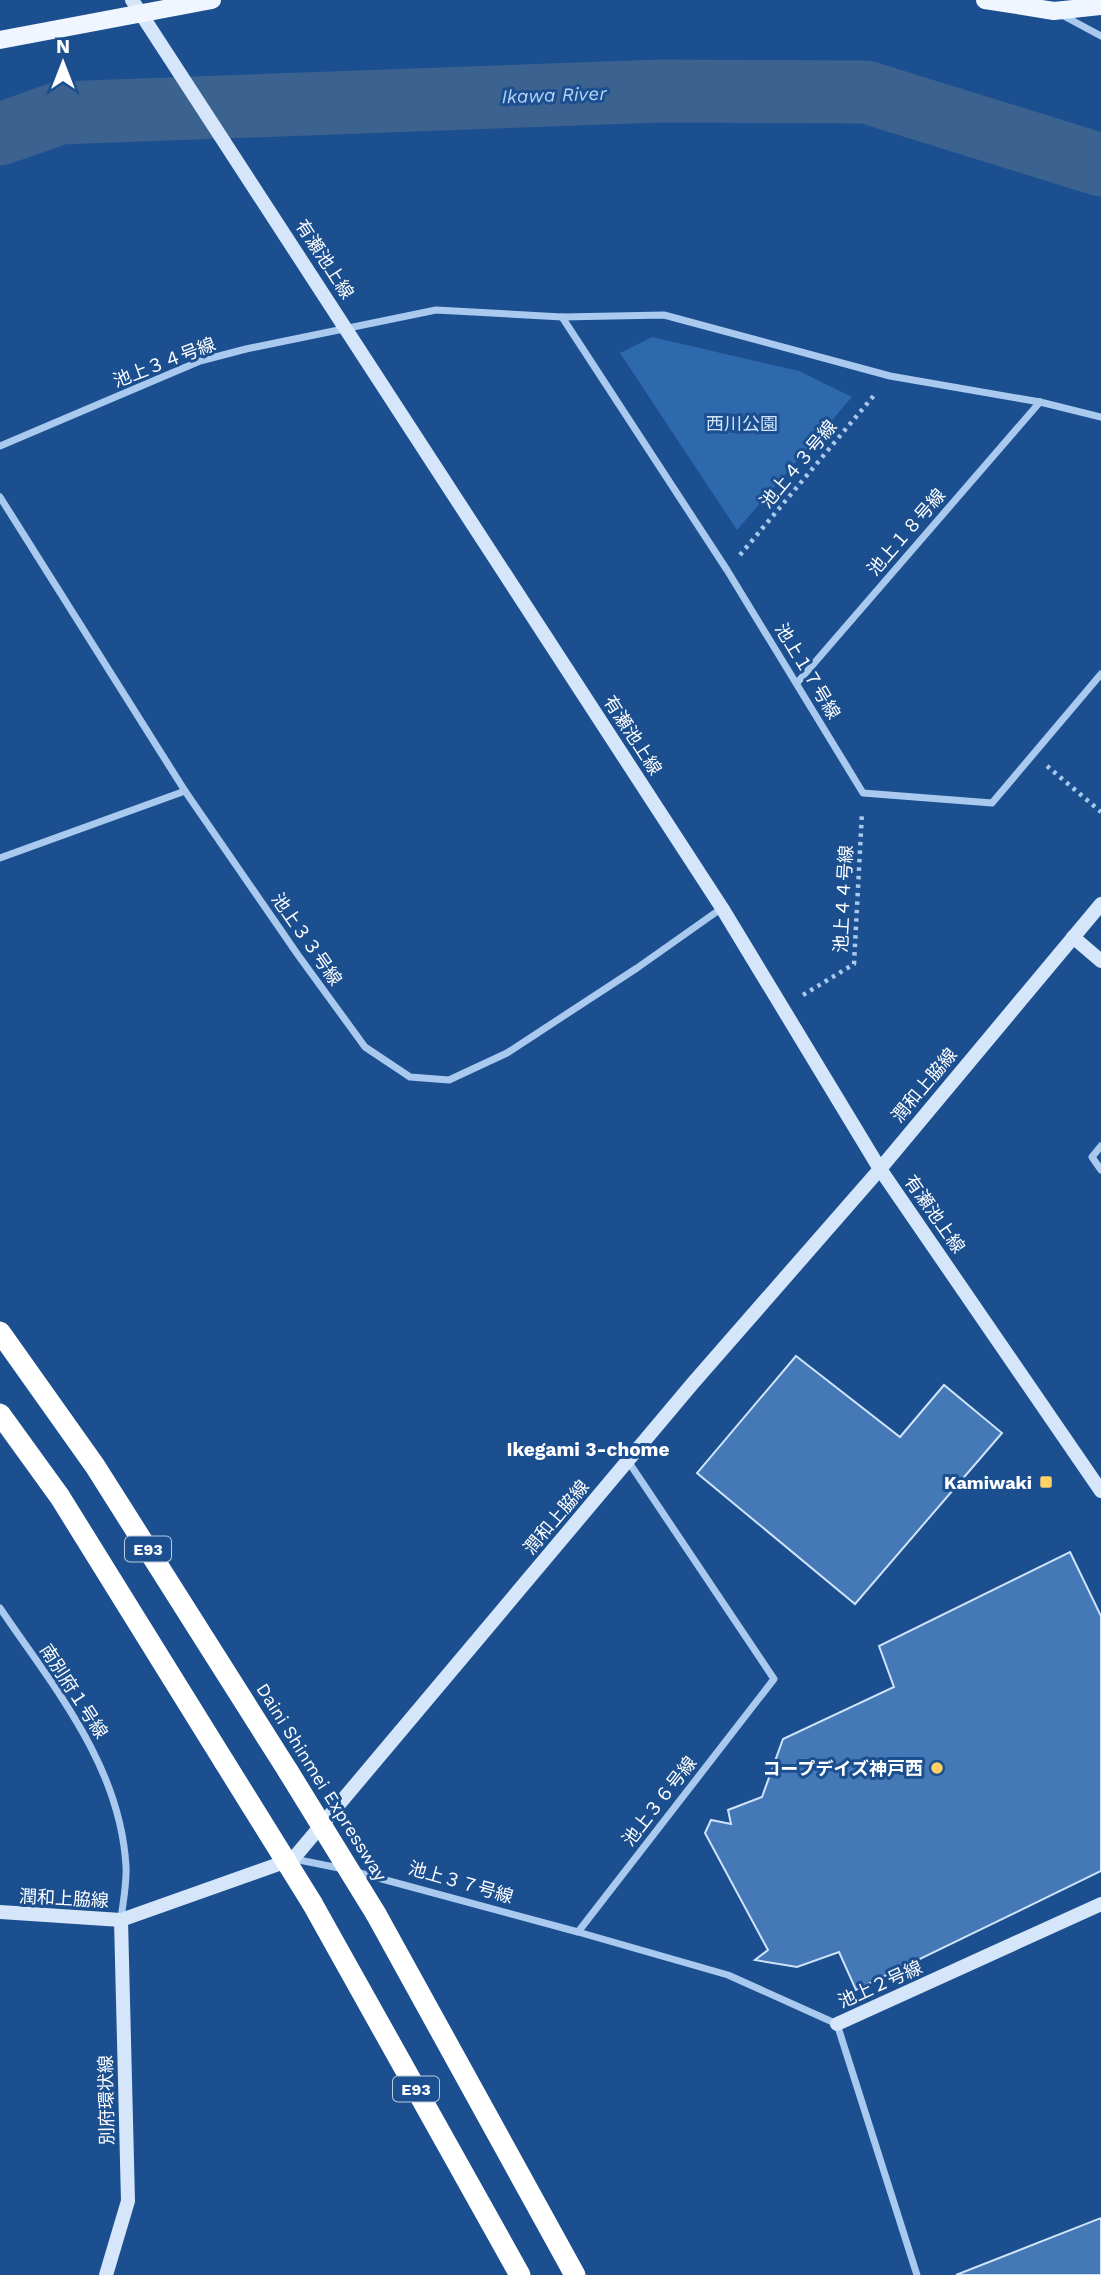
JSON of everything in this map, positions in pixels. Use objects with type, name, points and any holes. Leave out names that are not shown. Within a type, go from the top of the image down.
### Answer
[{"type":"highway","name":"Daini Shinmei Expressway","points":[[0,1332],[95,1466],[376,1914],[575,2275]]},
{"type":"highway","name":"E93","points":[[0,1414],[60,1497],[312,1903],[520,2275]]},
{"type":"main road","points":[[0,40],[212,0]]},
{"type":"main road","points":[[985,0],[1054,11],[1101,6]]},
{"type":"street","name":"有瀬池上線","points":[[132,0],[144,14],[722,908],[880,1169],[1101,1491]]},
{"type":"street","points":[[1054,11],[1101,36]]},
{"type":"street","name":"池上３４号線","points":[[0,446],[200,361],[436,310],[562,317],[664,314],[890,376],[1040,402],[1101,417]]},
{"type":"street","name":"池上１７号線","points":[[562,317],[727,570],[863,793]]},
{"type":"street","name":"池上１８号線","points":[[797,683],[1040,402]]},
{"type":"street","name":"池上３３号線","points":[[0,497],[185,791],[365,1047],[410,1077],[449,1080],[507,1053],[637,968],[722,908]]},
{"type":"street","points":[[863,793],[992,803],[1101,674]]},
{"type":"street","points":[[0,858],[185,791]]},
{"type":"street","name":"潤和上脇線","points":[[0,1912],[121,1920],[293,1859],[628,1461],[880,1169],[1101,904]]},
{"type":"street","points":[[1073,937],[1101,961]]},
{"type":"street","points":[[1101,1146],[1092,1157],[1101,1170]]},
{"type":"street","name":"池上３６号線","points":[[578,1932],[774,1678],[628,1461]]},
{"type":"street","name":"南別府１号線","points":[[0,1608],[95,1750],[118,1808],[126,1868],[121,1920]]},
{"type":"street","name":"池上３７号線","points":[[293,1859],[388,1878],[578,1932]]},
{"type":"street","name":"池上２号線","points":[[917,2275],[837,2024],[1101,1904]]},
{"type":"street","name":"別府環状線","points":[[106,2275],[128,2202],[121,1920]]},
{"type":"street","points":[[578,1932],[729,1975],[837,2024]]},
{"type":"path","name":"池上４３号線","points":[[727,570],[890,376]]},
{"type":"path","points":[[1033,754],[1101,812]]},
{"type":"path","name":"池上４４号線","points":[[782,1007],[854,964],[863,793]]},
{"type":"green space","name":"西川公園","points":[[652,337],[799,371],[852,397],[737,530],[620,353]]},
{"type":"building","points":[[796,1356],[900,1437],[944,1385],[1002,1433],[855,1604],[697,1473]]},
{"type":"building","name":"コープデイズ神戸西","points":[[1070,1552],[1101,1616],[1101,1871],[856,1990],[839,1952],[797,1967],[755,1960],[768,1950],[705,1833],[711,1820],[731,1824],[728,1810],[762,1797],[783,1739],[894,1687],[879,1646]]},
{"type":"building","points":[[1101,2218],[1101,2275],[956,2275]]},
{"type":"waterway","name":"Ikawa River","points":[[0,134],[60,113],[660,91],[866,92],[1101,165]]},
{"type":"place","name":"Kamiwaki","points":[[1046,1482]]},
{"type":"place","name":"コープデイズ神戸西","points":[[937,1768]]},
{"type":"district","name":"Ikegami 3-chome","points":[[588,1449]]}]
